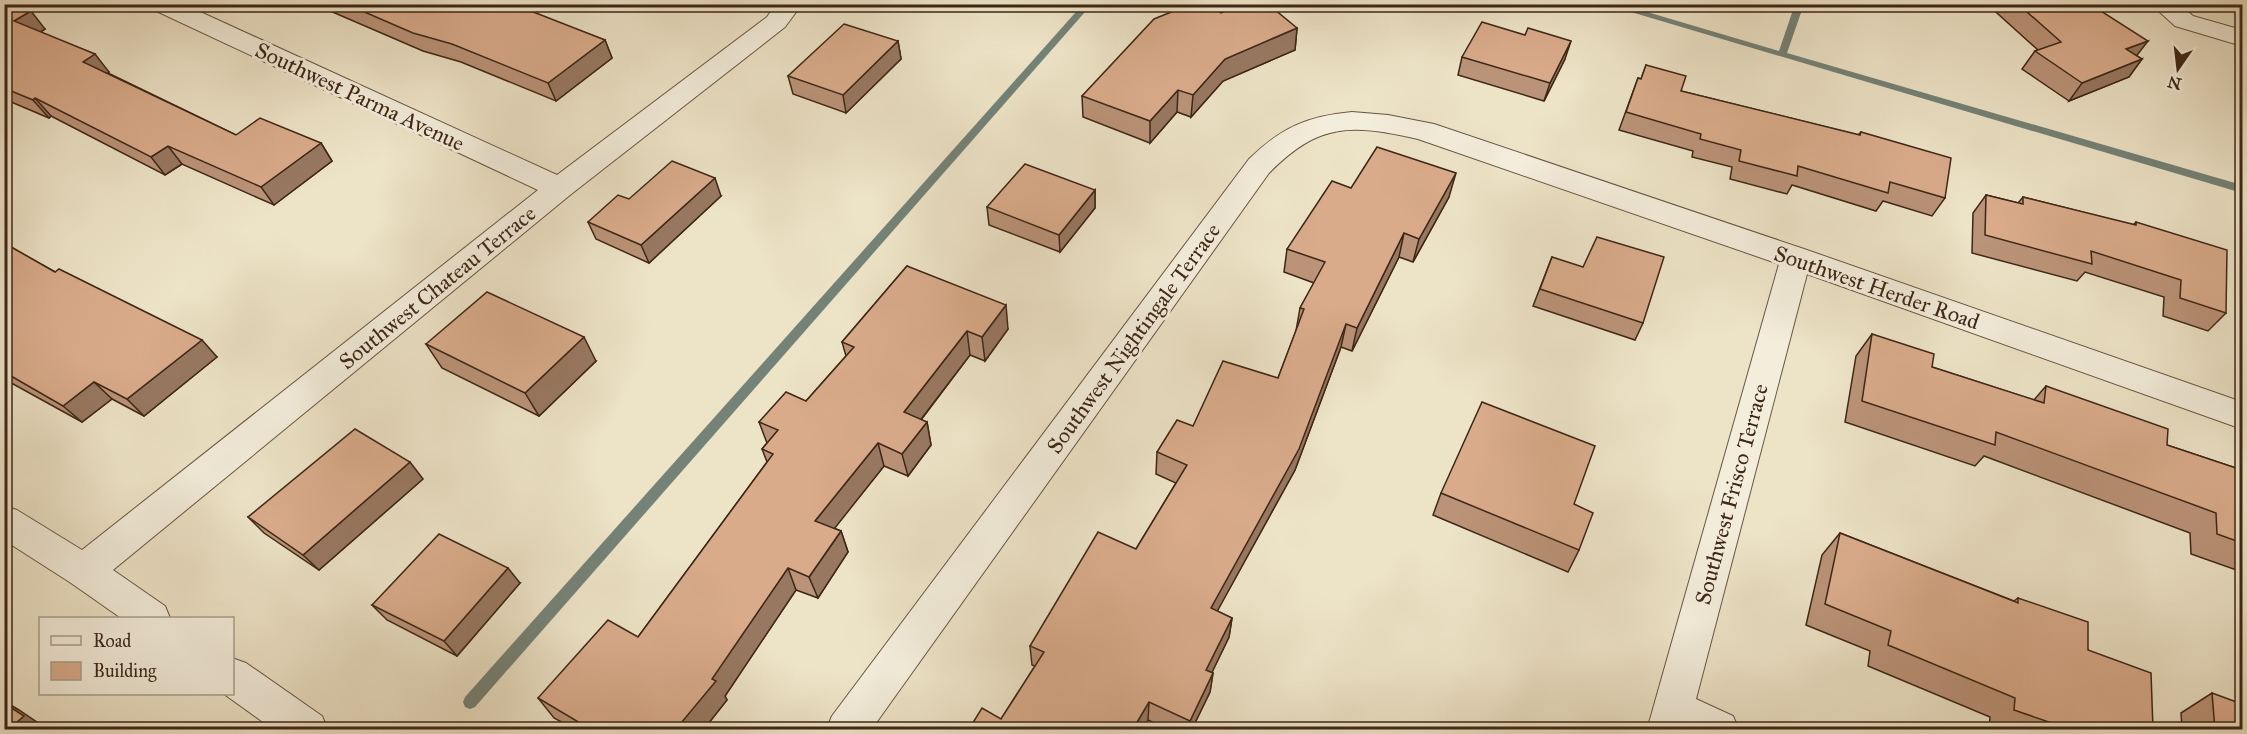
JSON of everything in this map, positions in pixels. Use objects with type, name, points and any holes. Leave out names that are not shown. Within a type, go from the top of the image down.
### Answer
[{"type":"street","name":"Southwest Parma Avenue","points":[[161,4],[560,188]]},
{"type":"street","name":"Southwest Chateau Terrace","points":[[84,571],[560,188],[776,22],[790,4]]},
{"type":"street","points":[[2163,4],[2184,21],[2242,38]]},
{"type":"street","name":"Southwest Nightingale Terrace","points":[[846,729],[1259,166],[1284,143],[1305,131],[1332,123],[1363,120],[1424,130],[1510,160]]},
{"type":"street","name":"Southwest Herder Road","points":[[1510,160],[1796,258],[2242,416]]},
{"type":"street","name":"Southwest Frisco Terrace","points":[[1670,719],[1796,258]]},
{"type":"street","points":[[4,521],[84,571],[150,617]]},
{"type":"street","points":[[234,677],[308,729]]},
{"type":"street","points":[[1670,719],[1719,729]]},
{"type":"building","points":[[4,4],[13,4],[31,11],[14,21],[95,54],[83,62],[236,135],[260,118],[321,143],[261,187],[168,146],[151,157],[35,98],[33,100],[4,88]]},
{"type":"building","points":[[346,4],[508,4],[605,40],[548,83],[452,44],[413,33]]},
{"type":"building","points":[[1191,4],[1210,4],[1221,13],[1243,4],[1268,4],[1297,28],[1225,59],[1193,95],[1178,90],[1150,121],[1082,96],[1154,19]]},
{"type":"building","points":[[2018,4],[2090,4],[2148,41],[2126,49],[2142,59],[2082,83],[2035,51],[2061,42]]},
{"type":"building","points":[[1482,22],[1525,35],[1528,28],[1571,41],[1550,83],[1462,57]]},
{"type":"building","points":[[844,24],[898,41],[843,95],[788,76]]},
{"type":"building","points":[[1646,65],[1686,76],[1681,91],[1860,135],[1861,132],[1951,158],[1945,198],[1890,182],[1888,193],[1798,166],[1797,176],[1739,161],[1741,150],[1700,139],[1701,134],[1626,112],[1638,78],[1641,79]]},
{"type":"building","points":[[1377,147],[1456,173],[1419,239],[1404,233],[1357,328],[1346,324],[1299,449],[1211,608],[1232,618],[1206,670],[1213,673],[1190,721],[1149,702],[1133,729],[969,729],[982,708],[1001,719],[1044,652],[1030,646],[1098,532],[1136,549],[1187,465],[1157,452],[1177,420],[1193,426],[1223,361],[1278,378],[1304,309],[1300,308],[1325,262],[1287,249],[1332,181],[1351,188]]},
{"type":"building","points":[[672,161],[715,178],[641,245],[588,222],[618,195],[629,199]]},
{"type":"building","points":[[1025,164],[1095,190],[1059,235],[987,207]]},
{"type":"building","points":[[1986,195],[2023,204],[2023,197],[2136,225],[2136,222],[2227,250],[2226,313],[2180,298],[2181,280],[2091,251],[2092,264],[1985,235]]},
{"type":"building","points":[[1597,237],[1664,257],[1643,323],[1540,289],[1552,257],[1583,267]]},
{"type":"building","points":[[4,243],[55,272],[59,269],[202,340],[127,399],[94,382],[63,406],[4,372]]},
{"type":"building","points":[[907,266],[1006,305],[982,337],[967,331],[904,412],[927,422],[902,454],[878,443],[815,521],[841,531],[809,577],[788,568],[712,679],[716,681],[676,729],[590,729],[538,698],[608,620],[638,637],[773,454],[762,449],[778,430],[759,422],[786,392],[806,401],[854,347],[842,342]]},
{"type":"building","points":[[487,292],[584,337],[525,393],[426,344]]},
{"type":"building","points":[[1872,334],[1934,354],[1932,367],[2044,403],[2046,386],[2168,429],[2167,445],[2242,470],[2242,543],[2217,534],[2216,513],[1996,432],[1995,445],[1862,401]]},
{"type":"building","points":[[1482,402],[1595,446],[1574,504],[1593,513],[1579,550],[1441,493]]},
{"type":"building","points":[[355,429],[410,462],[303,555],[248,517]]},
{"type":"building","points":[[1840,533],[2018,603],[2018,598],[2088,622],[2088,650],[2151,673],[2153,729],[2096,729],[2080,724],[2080,729],[2069,729],[2014,710],[2015,698],[1888,645],[1891,631],[1825,604]]},
{"type":"building","points":[[439,534],[508,568],[444,641],[372,605]]},
{"type":"building","points":[[2212,693],[2242,704],[2242,729],[2215,729]]},
{"type":"building","points":[[4,703],[24,716],[9,729],[4,729]]},
{"type":"waterway","points":[[470,702],[1088,4]]},
{"type":"waterway","points":[[1608,4],[1782,55]]},
{"type":"waterway","points":[[1782,55],[1800,4]]},
{"type":"waterway","points":[[1782,55],[2242,189]]}]
